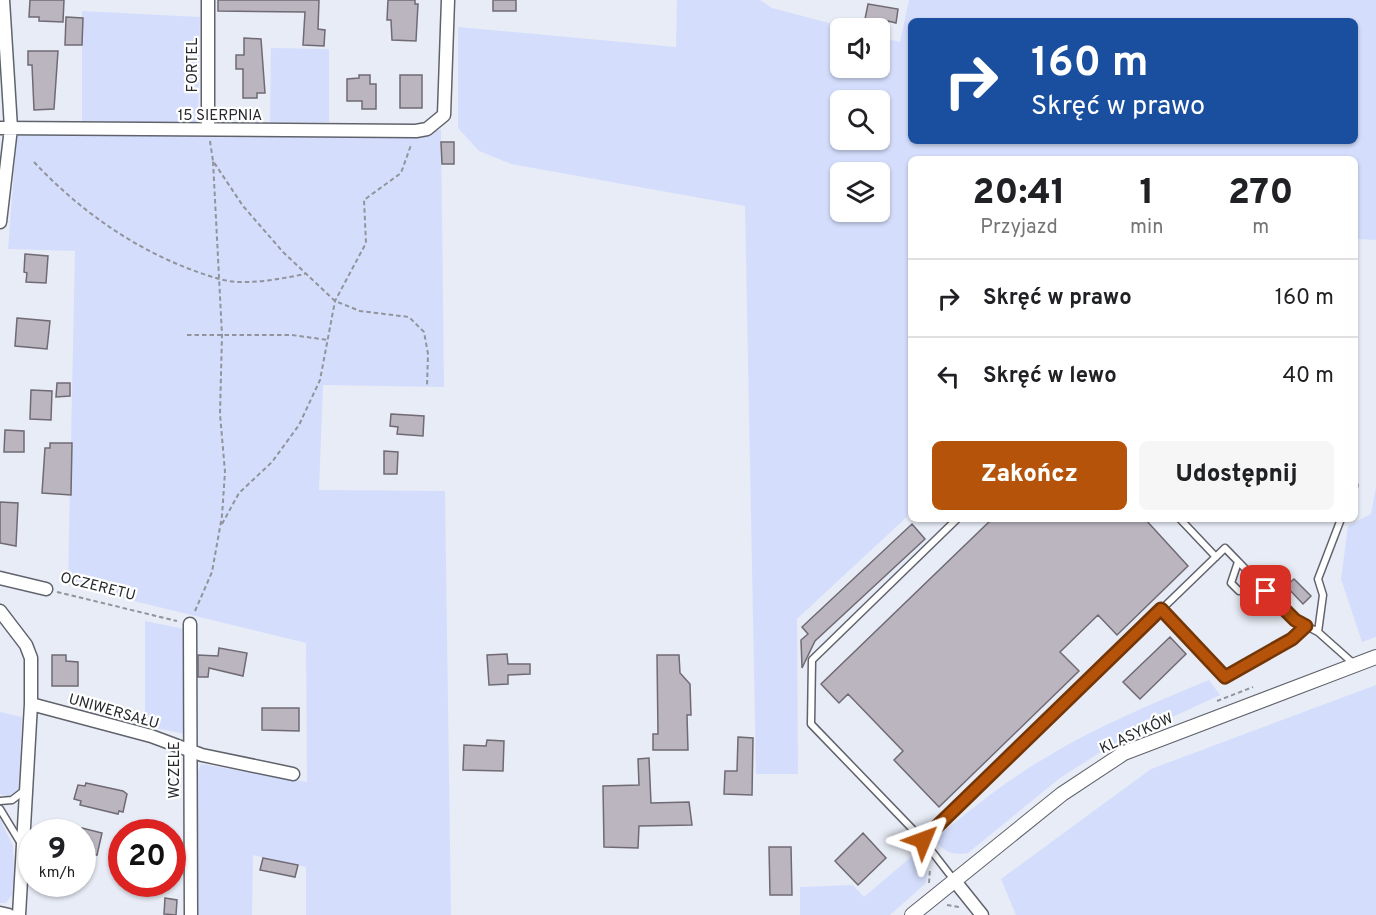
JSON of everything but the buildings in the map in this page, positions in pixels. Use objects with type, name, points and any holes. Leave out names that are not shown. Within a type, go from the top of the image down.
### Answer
[{"type":"street","points":[[0,222],[5,128],[3,0]]},
{"type":"street","name":"FORTEL","points":[[208,0],[208,129]]},
{"type":"street","name":"15 SIERPNIA","points":[[5,128],[416,131],[427,129],[444,116],[448,0]]},
{"type":"street","name":"OCZERETU","points":[[0,578],[46,589]]},
{"type":"street","points":[[0,611],[26,645],[31,658],[32,704],[23,819]]},
{"type":"street","name":"WCZELE","points":[[190,624],[191,915]]},
{"type":"street","name":"KLASYKÓW","points":[[912,915],[1062,794],[1124,753],[1376,657]]},
{"type":"street","name":"UNIWERSAŁU","points":[[32,704],[151,736],[189,751],[293,774]]},
{"type":"street","points":[[954,880],[982,915]]},
{"type":"street","points":[[19,915],[20,897]]},
{"type":"street","points":[[0,913],[9,915]]},
{"type":"lane","points":[[954,522],[812,660],[811,724],[923,840],[954,880]]},
{"type":"lane","points":[[1183,522],[1216,556]]},
{"type":"lane","points":[[1318,632],[1323,595],[1318,579],[1340,522]]},
{"type":"lane","points":[[923,840],[1224,548],[1295,620],[1318,632],[1354,665]]},
{"type":"lane","points":[[1238,562],[1231,583],[1239,591]]},
{"type":"lane","points":[[1161,609],[1225,677],[1292,639],[1306,626]]},
{"type":"lane","points":[[0,801],[12,800],[25,790]]},
{"type":"lane","points":[[0,809],[18,838]]},
{"type":"path","points":[[190,624],[212,572],[220,527],[225,472],[220,414],[222,335],[217,279],[213,161],[208,129]]},
{"type":"path","points":[[220,527],[239,493],[272,462],[299,425],[320,380],[335,301],[366,243],[364,201],[401,173],[416,131]]},
{"type":"path","points":[[213,161],[243,206],[284,252],[335,301],[360,311],[409,316],[424,332],[428,354],[428,386]]},
{"type":"path","points":[[34,162],[58,188],[128,240],[160,258],[217,279],[244,282],[306,273]]},
{"type":"path","points":[[187,335],[292,335],[328,340]]},
{"type":"path","name":"OCZERETU","points":[[46,589],[190,624]]},
{"type":"path","points":[[928,863],[931,872],[928,885]]},
{"type":"path","points":[[941,907],[952,905],[963,910]]},
{"type":"shaded area","points":[[677,0],[760,0],[772,8],[830,23],[830,78],[890,78],[890,40],[900,42],[909,0],[1376,0],[1376,240],[1358,239],[1358,156],[908,156],[908,516],[797,619],[798,774],[756,774],[745,206],[511,164],[479,151],[458,128],[458,27],[676,47]]},
{"type":"shaded area","points":[[82,11],[200,17],[198,123],[82,121]]},
{"type":"shaded area","points":[[271,48],[329,49],[329,122],[270,122]]},
{"type":"shaded area","points":[[441,129],[444,387],[323,385],[319,490],[445,491],[451,915],[306,915],[306,867],[253,855],[252,915],[197,915],[196,776],[201,764],[307,782],[306,643],[68,585],[75,251],[8,249],[17,132],[201,136],[425,136]]},
{"type":"shaded area","points":[[1376,487],[1376,637],[1362,642],[1341,579],[1348,526],[1371,514]]},
{"type":"shaded area","points":[[145,621],[184,629],[185,734],[145,726]]},
{"type":"shaded area","points":[[1209,680],[1220,695],[1110,746],[1060,778],[968,853],[949,852],[933,840],[999,789],[1060,749],[1123,717]]},
{"type":"shaded area","points":[[1376,685],[1376,915],[1016,915],[1001,879],[1151,769]]},
{"type":"shaded area","points":[[0,712],[22,717],[19,789],[16,794],[9,797],[0,794]]},
{"type":"shaded area","points":[[0,819],[13,846],[15,891],[6,903],[0,903]]},
{"type":"shaded area","points":[[917,852],[927,869],[926,883],[890,915],[800,915],[800,887],[853,885],[864,897]]},
{"type":"route","points":[[923,840],[1161,609],[1225,677],[1292,639],[1306,626],[1295,620],[1266,591]]}]
